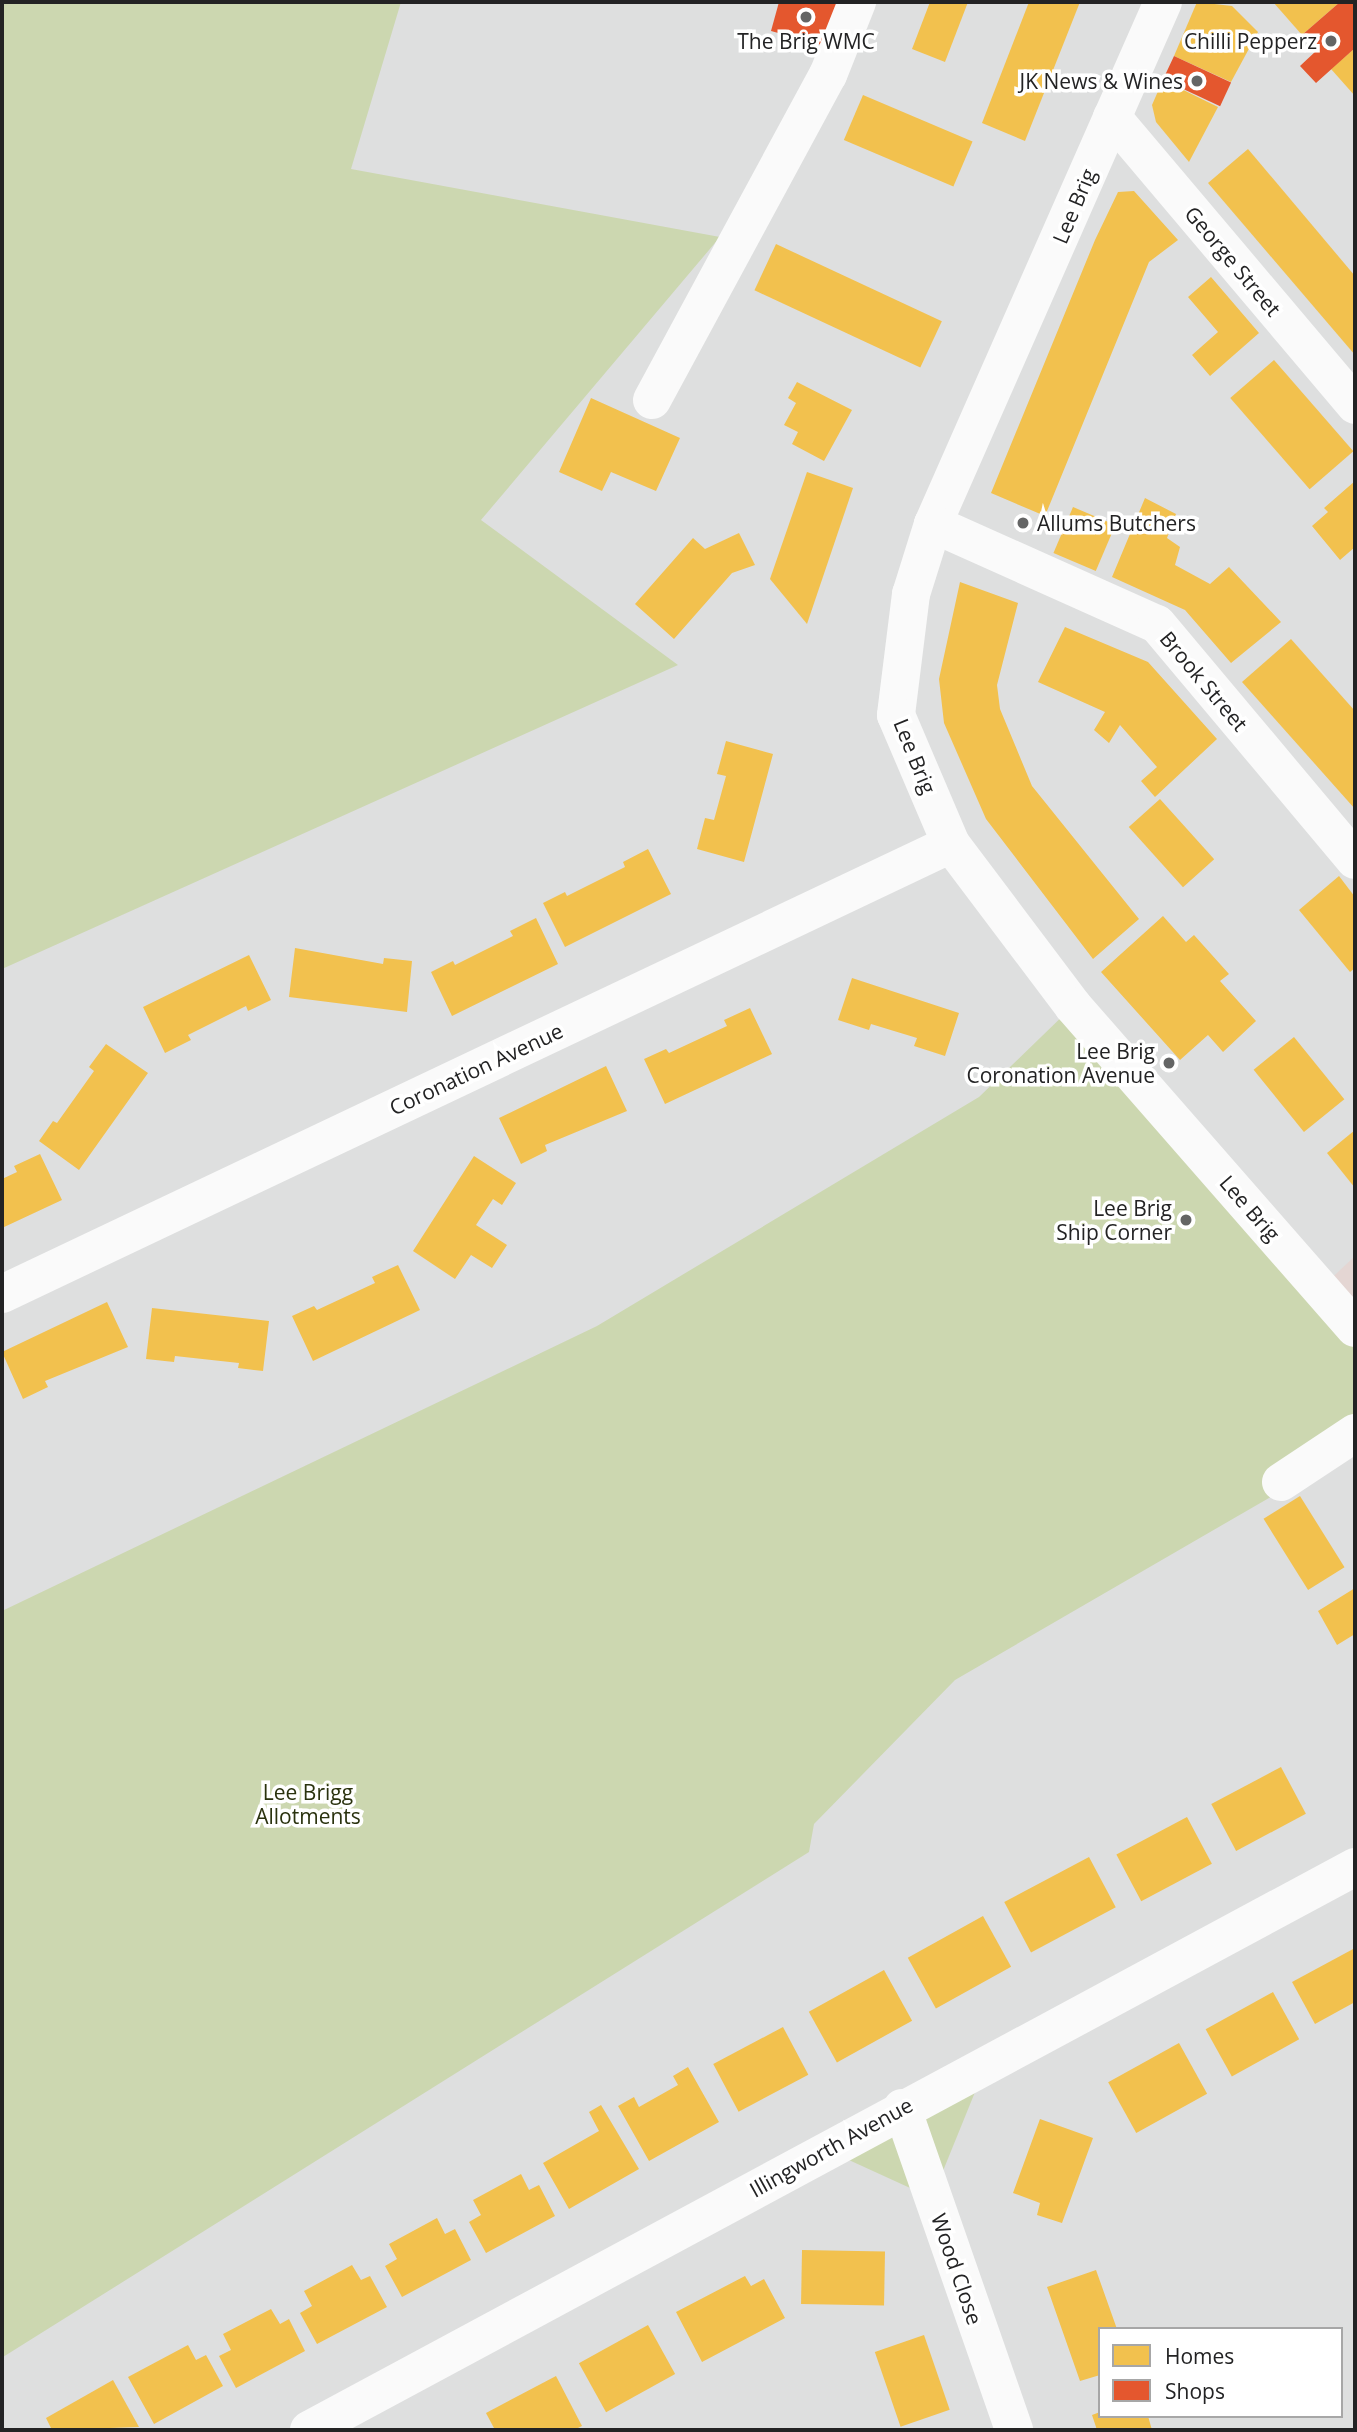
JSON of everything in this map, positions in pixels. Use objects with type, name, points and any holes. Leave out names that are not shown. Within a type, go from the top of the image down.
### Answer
[{"type":"street","points":[[652,400],[828,75],[857,2]]},
{"type":"street","name":"Lee Brig","points":[[1163,2],[933,524],[911,594],[896,715],[951,844],[1073,1006],[1355,1328]]},
{"type":"street","name":"George Street","points":[[1112,117],[1355,405]]},
{"type":"street","name":"Brook Street","points":[[933,524],[1157,624],[1355,860]]},
{"type":"street","name":"Coronation Avenue","points":[[2,1294],[951,844]]},
{"type":"street","points":[[1280,1482],[1355,1433]]},
{"type":"street","name":"Illingworth Avenue","points":[[309,2430],[901,2108],[1355,1867]]},
{"type":"street","name":"Wood Close","points":[[901,2108],[1014,2430]]},
{"type":"shaded area","points":[[1355,1256],[1355,1328],[1321,1288]]},
{"type":"green space","points":[[2,2],[401,2],[351,169],[720,237],[481,520],[678,665],[2,969]]},
{"type":"green space","name":"Lee Brigg Allotments","points":[[1073,1006],[1355,1328],[1355,1448],[955,1680],[814,1824],[809,1852],[3,2357],[2,1611],[597,1326],[979,1097]]},
{"type":"green space","points":[[986,2065],[932,2198],[827,2150]]},
{"type":"building: Homes","points":[[930,2],[968,2],[945,62],[912,49]]},
{"type":"building: Homes","points":[[1029,2],[1080,2],[1025,141],[982,123]]},
{"type":"building: Homes","points":[[1197,2],[1232,6],[1258,32],[1231,82],[1174,56]]},
{"type":"building: Homes","points":[[1273,2],[1340,2],[1302,35]]},
{"type":"building: Homes","points":[[1355,48],[1355,96],[1331,69]]},
{"type":"building: Homes","points":[[1163,80],[1218,107],[1189,162],[1156,122],[1152,105]]},
{"type":"building: Homes","points":[[863,95],[973,141],[953,187],[844,140]]},
{"type":"building: Homes","points":[[1248,149],[1355,276],[1355,355],[1208,183]]},
{"type":"building: Homes","points":[[1134,191],[1178,240],[1149,262],[1045,516],[991,493],[1095,240],[1118,192]]},
{"type":"building: Homes","points":[[776,244],[942,321],[920,368],[754,290]]},
{"type":"building: Homes","points":[[1211,277],[1259,333],[1210,376],[1192,355],[1218,332],[1188,297]]},
{"type":"building: Homes","points":[[1274,360],[1353,451],[1310,489],[1230,398]]},
{"type":"building: Homes","points":[[797,382],[852,410],[824,461],[792,444],[798,432],[784,425],[796,403],[788,398]]},
{"type":"building: Homes","points":[[591,398],[680,438],[656,491],[611,472],[602,491],[559,472]]},
{"type":"building: Homes","points":[[807,472],[853,488],[807,624],[770,579]]},
{"type":"building: Homes","points":[[1355,481],[1355,547],[1340,560],[1312,526],[1328,512],[1324,508]]},
{"type":"building: Homes","points":[[1145,498],[1176,514],[1167,538],[1180,547],[1175,565],[1210,584],[1229,567],[1281,622],[1231,663],[1185,610],[1112,577]]},
{"type":"building: Homes","points":[[1073,507],[1115,525],[1096,571],[1053,553]]},
{"type":"building: Homes","points":[[739,533],[755,565],[732,573],[674,639],[635,604],[693,538],[705,549]]},
{"type":"building: Homes","points":[[960,582],[1018,603],[997,685],[1000,709],[1032,786],[1139,919],[1093,959],[986,819],[944,723],[939,679]]},
{"type":"building: Homes","points":[[1065,627],[1148,662],[1217,739],[1155,797],[1141,781],[1157,767],[1120,725],[1109,743],[1094,730],[1105,712],[1038,682]]},
{"type":"building: Homes","points":[[1291,639],[1355,711],[1355,809],[1242,682]]},
{"type":"building: Homes","points":[[726,741],[773,754],[744,862],[697,849],[705,818],[714,820],[726,776],[717,774]]},
{"type":"building: Homes","points":[[1160,799],[1214,859],[1183,887],[1129,827]]},
{"type":"building: Homes","points":[[648,849],[671,894],[565,947],[543,903],[565,892],[567,896],[625,867],[623,862]]},
{"type":"building: Homes","points":[[1339,876],[1355,897],[1355,968],[1350,972],[1299,910]]},
{"type":"building: Homes","points":[[1163,916],[1186,942],[1194,935],[1229,974],[1220,981],[1256,1021],[1223,1052],[1208,1035],[1180,1060],[1101,972]]},
{"type":"building: Homes","points":[[536,918],[558,964],[452,1016],[431,972],[453,961],[455,965],[513,936],[510,931]]},
{"type":"building: Homes","points":[[295,948],[383,964],[384,958],[412,961],[407,1012],[289,997]]},
{"type":"building: Homes","points":[[249,955],[271,1000],[248,1011],[246,1006],[188,1035],[191,1040],[165,1053],[143,1007]]},
{"type":"building: Homes","points":[[852,978],[959,1013],[945,1056],[914,1046],[917,1038],[871,1024],[869,1030],[838,1020]]},
{"type":"building: Homes","points":[[750,1008],[772,1054],[665,1104],[644,1059],[666,1049],[669,1053],[727,1026],[724,1020]]},
{"type":"building: Homes","points":[[1294,1037],[1344,1099],[1304,1132],[1254,1070]]},
{"type":"building: Homes","points":[[106,1044],[148,1073],[79,1170],[39,1141],[53,1121],[57,1123],[94,1071],[89,1067]]},
{"type":"building: Homes","points":[[606,1066],[627,1111],[545,1145],[547,1151],[521,1164],[499,1118]]},
{"type":"building: Homes","points":[[1355,1130],[1355,1188],[1327,1153]]},
{"type":"building: Homes","points":[[40,1154],[62,1200],[2,1228],[2,1179],[17,1172],[14,1166]]},
{"type":"building: Homes","points":[[474,1156],[516,1183],[502,1205],[493,1199],[476,1225],[507,1245],[492,1268],[471,1255],[455,1279],[413,1251]]},
{"type":"building: Homes","points":[[398,1265],[420,1310],[313,1361],[292,1316],[314,1306],[317,1310],[375,1283],[372,1277]]},
{"type":"building: Homes","points":[[107,1302],[128,1347],[45,1381],[48,1387],[23,1399],[2,1352]]},
{"type":"building: Homes","points":[[152,1308],[269,1321],[263,1371],[238,1368],[239,1363],[175,1356],[174,1362],[146,1359]]},
{"type":"building: Homes","points":[[1300,1496],[1345,1567],[1308,1590],[1264,1519]]},
{"type":"building: Homes","points":[[1355,1588],[1355,1634],[1337,1645],[1318,1611]]},
{"type":"building: Homes","points":[[1281,1767],[1306,1814],[1236,1851],[1211,1804]]},
{"type":"building: Homes","points":[[1187,1817],[1212,1864],[1141,1901],[1116,1855]]},
{"type":"building: Homes","points":[[1089,1857],[1116,1907],[1031,1952],[1004,1902]]},
{"type":"building: Homes","points":[[983,1916],[1011,1967],[936,2008],[908,1958]]},
{"type":"building: Homes","points":[[1355,1948],[1355,2002],[1315,2024],[1292,1982]]},
{"type":"building: Homes","points":[[884,1970],[912,2021],[837,2062],[809,2012]]},
{"type":"building: Homes","points":[[1273,1992],[1299,2039],[1232,2077],[1206,2029]]},
{"type":"building: Homes","points":[[783,2027],[808,2075],[739,2112],[713,2064]]},
{"type":"building: Homes","points":[[1179,2043],[1207,2094],[1136,2133],[1108,2082]]},
{"type":"building: Homes","points":[[688,2067],[719,2122],[649,2161],[618,2106],[634,2097],[639,2107],[678,2085],[673,2076]]},
{"type":"building: Homes","points":[[601,2105],[639,2169],[569,2209],[543,2163],[599,2131],[589,2112]]},
{"type":"building: Homes","points":[[1040,2119],[1093,2138],[1062,2223],[1037,2215],[1040,2203],[1013,2193]]},
{"type":"building: Homes","points":[[521,2174],[529,2190],[539,2185],[555,2216],[486,2253],[469,2222],[481,2215],[473,2200]]},
{"type":"building: Homes","points":[[437,2218],[445,2234],[455,2229],[471,2260],[402,2297],[385,2266],[397,2259],[389,2244]]},
{"type":"building: Homes","points":[[802,2250],[885,2251],[884,2305],[801,2304]]},
{"type":"building: Homes","points":[[352,2265],[361,2280],[370,2276],[387,2307],[317,2344],[300,2313],[312,2306],[304,2291]]},
{"type":"building: Homes","points":[[1096,2270],[1116,2327],[1098,2327],[1098,2376],[1080,2381],[1047,2287]]},
{"type":"building: Homes","points":[[745,2276],[751,2286],[764,2279],[785,2318],[702,2362],[676,2312]]},
{"type":"building: Homes","points":[[271,2309],[280,2324],[289,2319],[305,2351],[236,2388],[219,2356],[231,2350],[223,2334]]},
{"type":"building: Homes","points":[[648,2325],[675,2374],[606,2412],[579,2363]]},
{"type":"building: Homes","points":[[924,2335],[950,2410],[901,2427],[875,2352]]},
{"type":"building: Homes","points":[[188,2345],[196,2360],[206,2355],[223,2386],[154,2424],[128,2377]]},
{"type":"building: Homes","points":[[556,2376],[582,2426],[574,2430],[495,2430],[486,2413]]},
{"type":"building: Homes","points":[[113,2380],[139,2427],[52,2430],[46,2418]]},
{"type":"building: Homes","points":[[1098,2413],[1098,2418],[1149,2418],[1152,2430],[1097,2430],[1092,2415]]},
{"type":"building: Shops","name":"The Brig WMC","points":[[779,2],[841,2],[829,47],[771,31]]},
{"type":"building: Shops","name":"Chilli Pepperz","points":[[1340,2],[1355,4],[1355,48],[1316,83],[1300,66],[1316,51],[1302,35]]},
{"type":"building: Shops","name":"JK News & Wines","points":[[1174,56],[1231,83],[1220,106],[1163,80]]},
{"type":"place","name":"The Brig WMC","points":[[806,17]]},
{"type":"place","name":"Chilli Pepperz","points":[[1331,41]]},
{"type":"place","name":"JK News & Wines","points":[[1197,81]]},
{"type":"place","name":"Allums Butchers","points":[[1023,523]]},
{"type":"place","name":"Lee Brig Coronation Avenue","points":[[1169,1063]]},
{"type":"place","name":"Lee Brig Ship Corner","points":[[1186,1220]]}]
